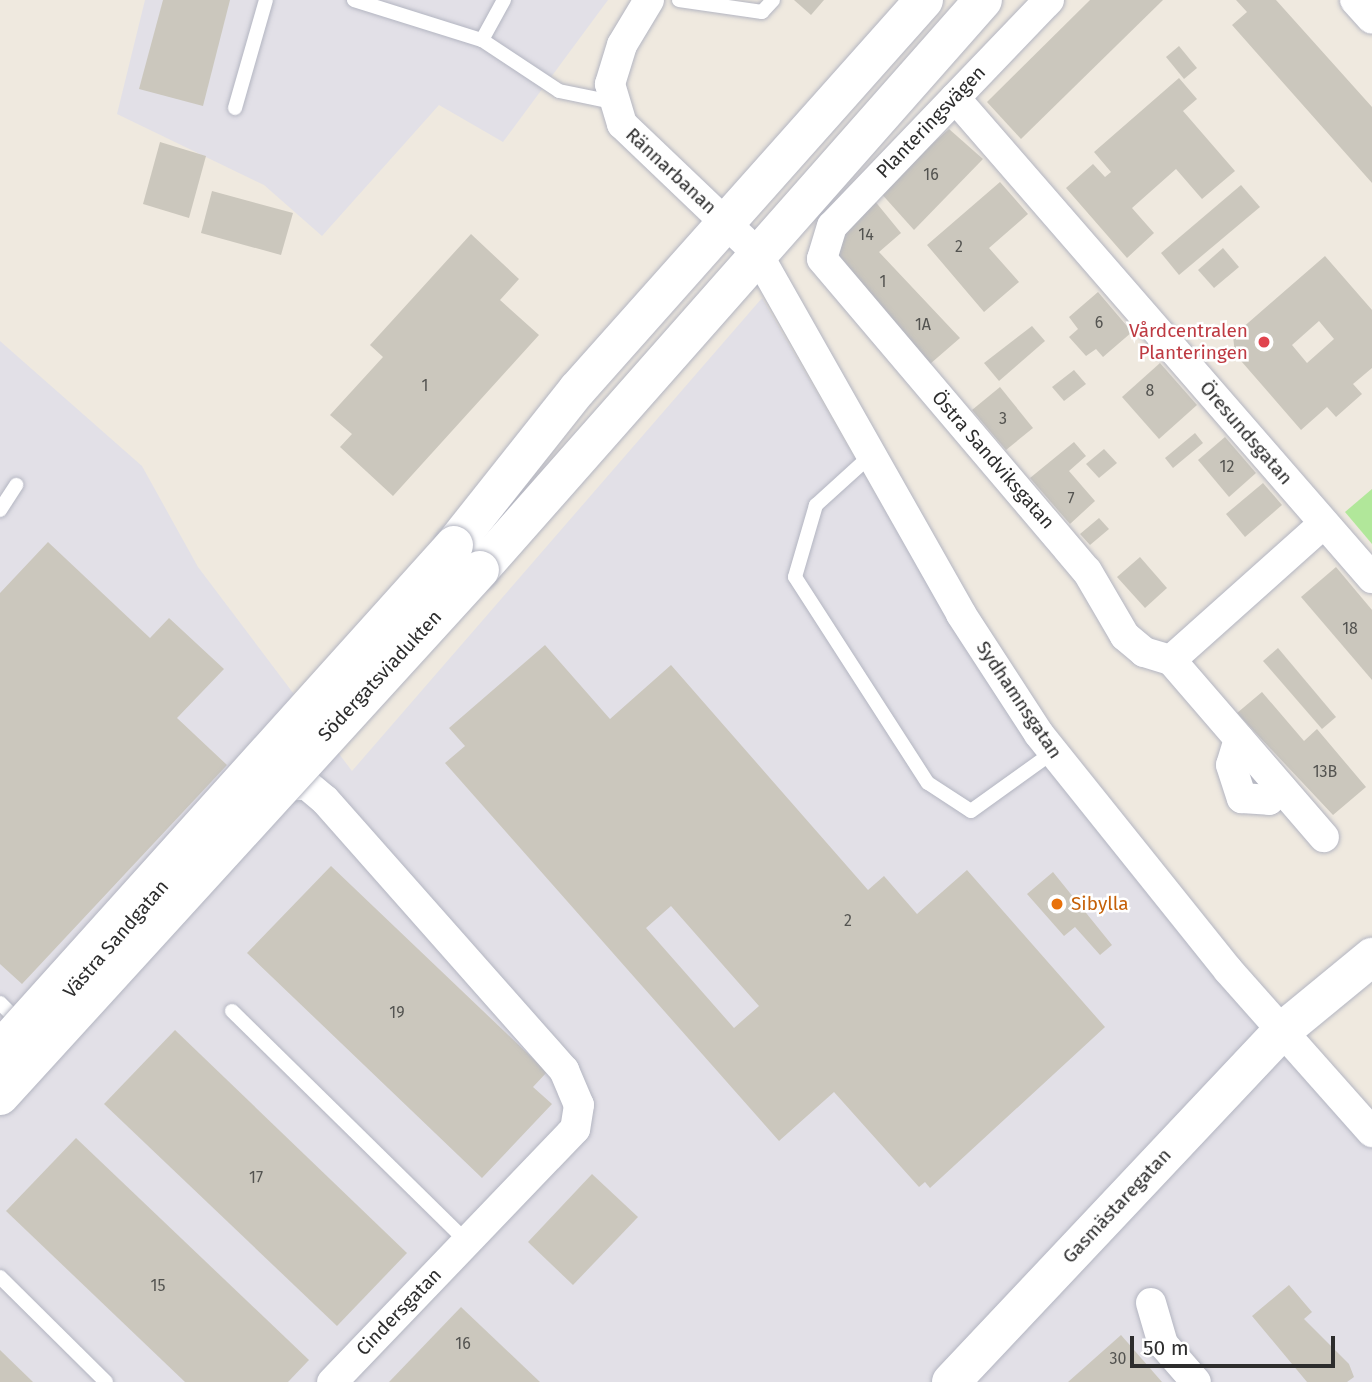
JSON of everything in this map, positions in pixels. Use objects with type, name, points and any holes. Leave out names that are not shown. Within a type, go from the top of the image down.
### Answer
[{"type":"main road","points":[[729,224],[924,0]]},
{"type":"main road","name":"Planteringsvägen","points":[[757,253],[983,0]]},
{"type":"main road","name":"Södergatsviadukten","points":[[0,1096],[467,558],[577,390],[729,224]]},
{"type":"main road","name":"Södergatsviadukten","points":[[16,1042],[467,558],[757,253]]},
{"type":"main road","name":"Gasmästaregatan","points":[[951,1382],[1282,1031],[1372,957]]},
{"type":"street","points":[[612,102],[610,84],[622,45],[649,0]]},
{"type":"street","name":"Planteringsvägen","points":[[820,249],[832,226],[1049,0]]},
{"type":"street","points":[[1355,0],[1372,19]]},
{"type":"street","name":"Öresundsgatan","points":[[955,98],[1372,578]]},
{"type":"street","name":"Rännarbanan","points":[[612,102],[622,124],[729,224]]},
{"type":"street","name":"Sydhamnsgatan","points":[[729,224],[757,253],[869,457],[961,614],[1053,752],[1282,1031],[1372,1132]]},
{"type":"street","name":"Östra Sandviksgatan","points":[[820,249],[826,268],[1087,571],[1125,636],[1144,652],[1171,660],[1324,838]]},
{"type":"street","points":[[1171,660],[1324,523]]},
{"type":"street","name":"Cindersgatan","points":[[232,808],[280,783],[307,785],[571,1080],[579,1105],[575,1129],[332,1382]]},
{"type":"street","name":"Västra Sandgatan","points":[[0,1070],[16,1042],[232,808]]},
{"type":"street","points":[[1151,1303],[1163,1344],[1196,1382]]},
{"type":"lane","points":[[234,108],[266,0]]},
{"type":"lane","points":[[354,0],[371,3],[482,40],[559,91],[612,102]]},
{"type":"lane","points":[[482,40],[504,0]]},
{"type":"lane","points":[[679,0],[762,12],[773,0]]},
{"type":"lane","points":[[869,457],[816,505],[795,577],[928,783],[971,811],[1053,752]]},
{"type":"lane","points":[[0,510],[16,485]]},
{"type":"lane","points":[[0,1003],[16,1042]]},
{"type":"lane","points":[[232,1011],[466,1241]]},
{"type":"lane","points":[[0,1277],[106,1382]]},
{"type":"shaded area","points":[[145,0],[608,0],[503,142],[439,105],[322,236],[264,185],[117,114]]},
{"type":"shaded area","points":[[762,298],[949,621],[1372,1147],[1372,1382],[0,1382],[0,341],[142,466],[198,567],[352,771]]},
{"type":"green space","points":[[1372,489],[1372,544],[1345,512]]},
{"type":"building","points":[[163,0],[230,0],[203,106],[139,89]]},
{"type":"building","points":[[794,0],[824,0],[811,15]]},
{"type":"building","points":[[1090,0],[1163,0],[1021,139],[987,102]]},
{"type":"building","points":[[1236,0],[1276,0],[1372,107],[1372,183],[1232,25],[1247,12]]},
{"type":"building","points":[[1179,46],[1197,68],[1184,79],[1166,57]]},
{"type":"building","points":[[1179,78],[1197,99],[1183,111],[1235,171],[1202,199],[1176,169],[1132,208],[1154,233],[1127,258],[1066,188],[1093,164],[1105,177],[1111,172],[1094,152]]},
{"type":"building","points":[[949,129],[983,159],[914,230],[879,191]]},
{"type":"building","points":[[160,142],[206,156],[189,218],[143,204]]},
{"type":"building","points":[[1000,182],[1028,214],[989,248],[1019,282],[984,312],[927,245]]},
{"type":"building","points":[[1241,185],[1260,207],[1179,275],[1161,253]]},
{"type":"building","points":[[212,191],[293,213],[281,255],[201,233]]},
{"type":"building","points":[[874,200],[901,233],[879,252],[960,338],[930,364],[830,246]]},
{"type":"building","points":[[471,234],[519,279],[500,300],[539,335],[393,496],[340,447],[352,434],[330,415],[383,357],[370,345]]},
{"type":"building","points":[[1223,248],[1239,267],[1214,288],[1198,270]]},
{"type":"building","name":"Vårdcentralen Planteringen","points":[[1325,256],[1372,310],[1372,368],[1353,384],[1362,394],[1336,417],[1327,407],[1301,430],[1235,354],[1233,336]],"holes":[[[1319,321],[1334,339],[1307,363],[1292,345]]]},
{"type":"building","points":[[1098,292],[1132,332],[1103,357],[1096,349],[1086,356],[1069,337],[1078,329],[1069,317]]},
{"type":"building","points":[[1032,326],[1045,341],[999,381],[984,363]]},
{"type":"building","points":[[1160,363],[1197,405],[1159,439],[1122,397]]},
{"type":"building","points":[[1074,370],[1086,384],[1064,401],[1052,387]]},
{"type":"building","points":[[1000,387],[1033,428],[1006,450],[972,410]]},
{"type":"building","points":[[1195,433],[1203,443],[1173,468],[1165,458]]},
{"type":"building","points":[[1225,437],[1256,473],[1229,497],[1198,460]]},
{"type":"building","points":[[1074,442],[1086,456],[1069,471],[1095,501],[1070,524],[1030,478]]},
{"type":"building","points":[[1104,449],[1117,463],[1099,478],[1086,464]]},
{"type":"building","points":[[1263,483],[1282,505],[1245,537],[1226,514]]},
{"type":"building","points":[[1099,518],[1109,529],[1090,545],[1080,534]]},
{"type":"building","points":[[48,542],[150,638],[169,618],[224,669],[177,718],[227,765],[22,984],[0,964],[0,593]]},
{"type":"building","points":[[1140,557],[1167,588],[1145,608],[1117,577]]},
{"type":"building","points":[[1336,567],[1372,610],[1372,680],[1301,597]]},
{"type":"building","points":[[545,645],[610,719],[671,665],[868,890],[884,876],[917,914],[967,870],[1105,1027],[930,1188],[925,1182],[919,1187],[834,1092],[779,1141],[445,763],[465,746],[449,728]],"holes":[[[671,906],[759,1006],[734,1028],[646,928]]]},
{"type":"building","points":[[1278,648],[1336,717],[1322,729],[1263,661]]},
{"type":"building","points":[[1262,692],[1304,741],[1317,729],[1366,787],[1333,815],[1237,713]]},
{"type":"building","points":[[331,866],[547,1072],[533,1087],[552,1104],[482,1178],[247,953]]},
{"type":"building","points":[[1053,872],[1112,945],[1100,955],[1075,927],[1064,936],[1027,894]]},
{"type":"building","points":[[175,1030],[407,1253],[337,1326],[104,1104]]},
{"type":"building","points":[[76,1138],[309,1360],[288,1382],[185,1382],[6,1211]]},
{"type":"building","points":[[592,1174],[638,1217],[573,1285],[528,1242]]},
{"type":"building","points":[[1289,1285],[1312,1312],[1304,1319],[1349,1364],[1354,1377],[1347,1382],[1307,1382],[1252,1316]]},
{"type":"building","points":[[461,1307],[540,1382],[389,1382]]},
{"type":"building","points":[[1121,1335],[1162,1382],[1068,1382]]},
{"type":"building","points":[[0,1350],[33,1382],[0,1382]]},
{"type":"place","name":"Vårdcentralen Planteringen","points":[[1264,342]]},
{"type":"place","name":"Sibylla","points":[[1057,904]]}]
